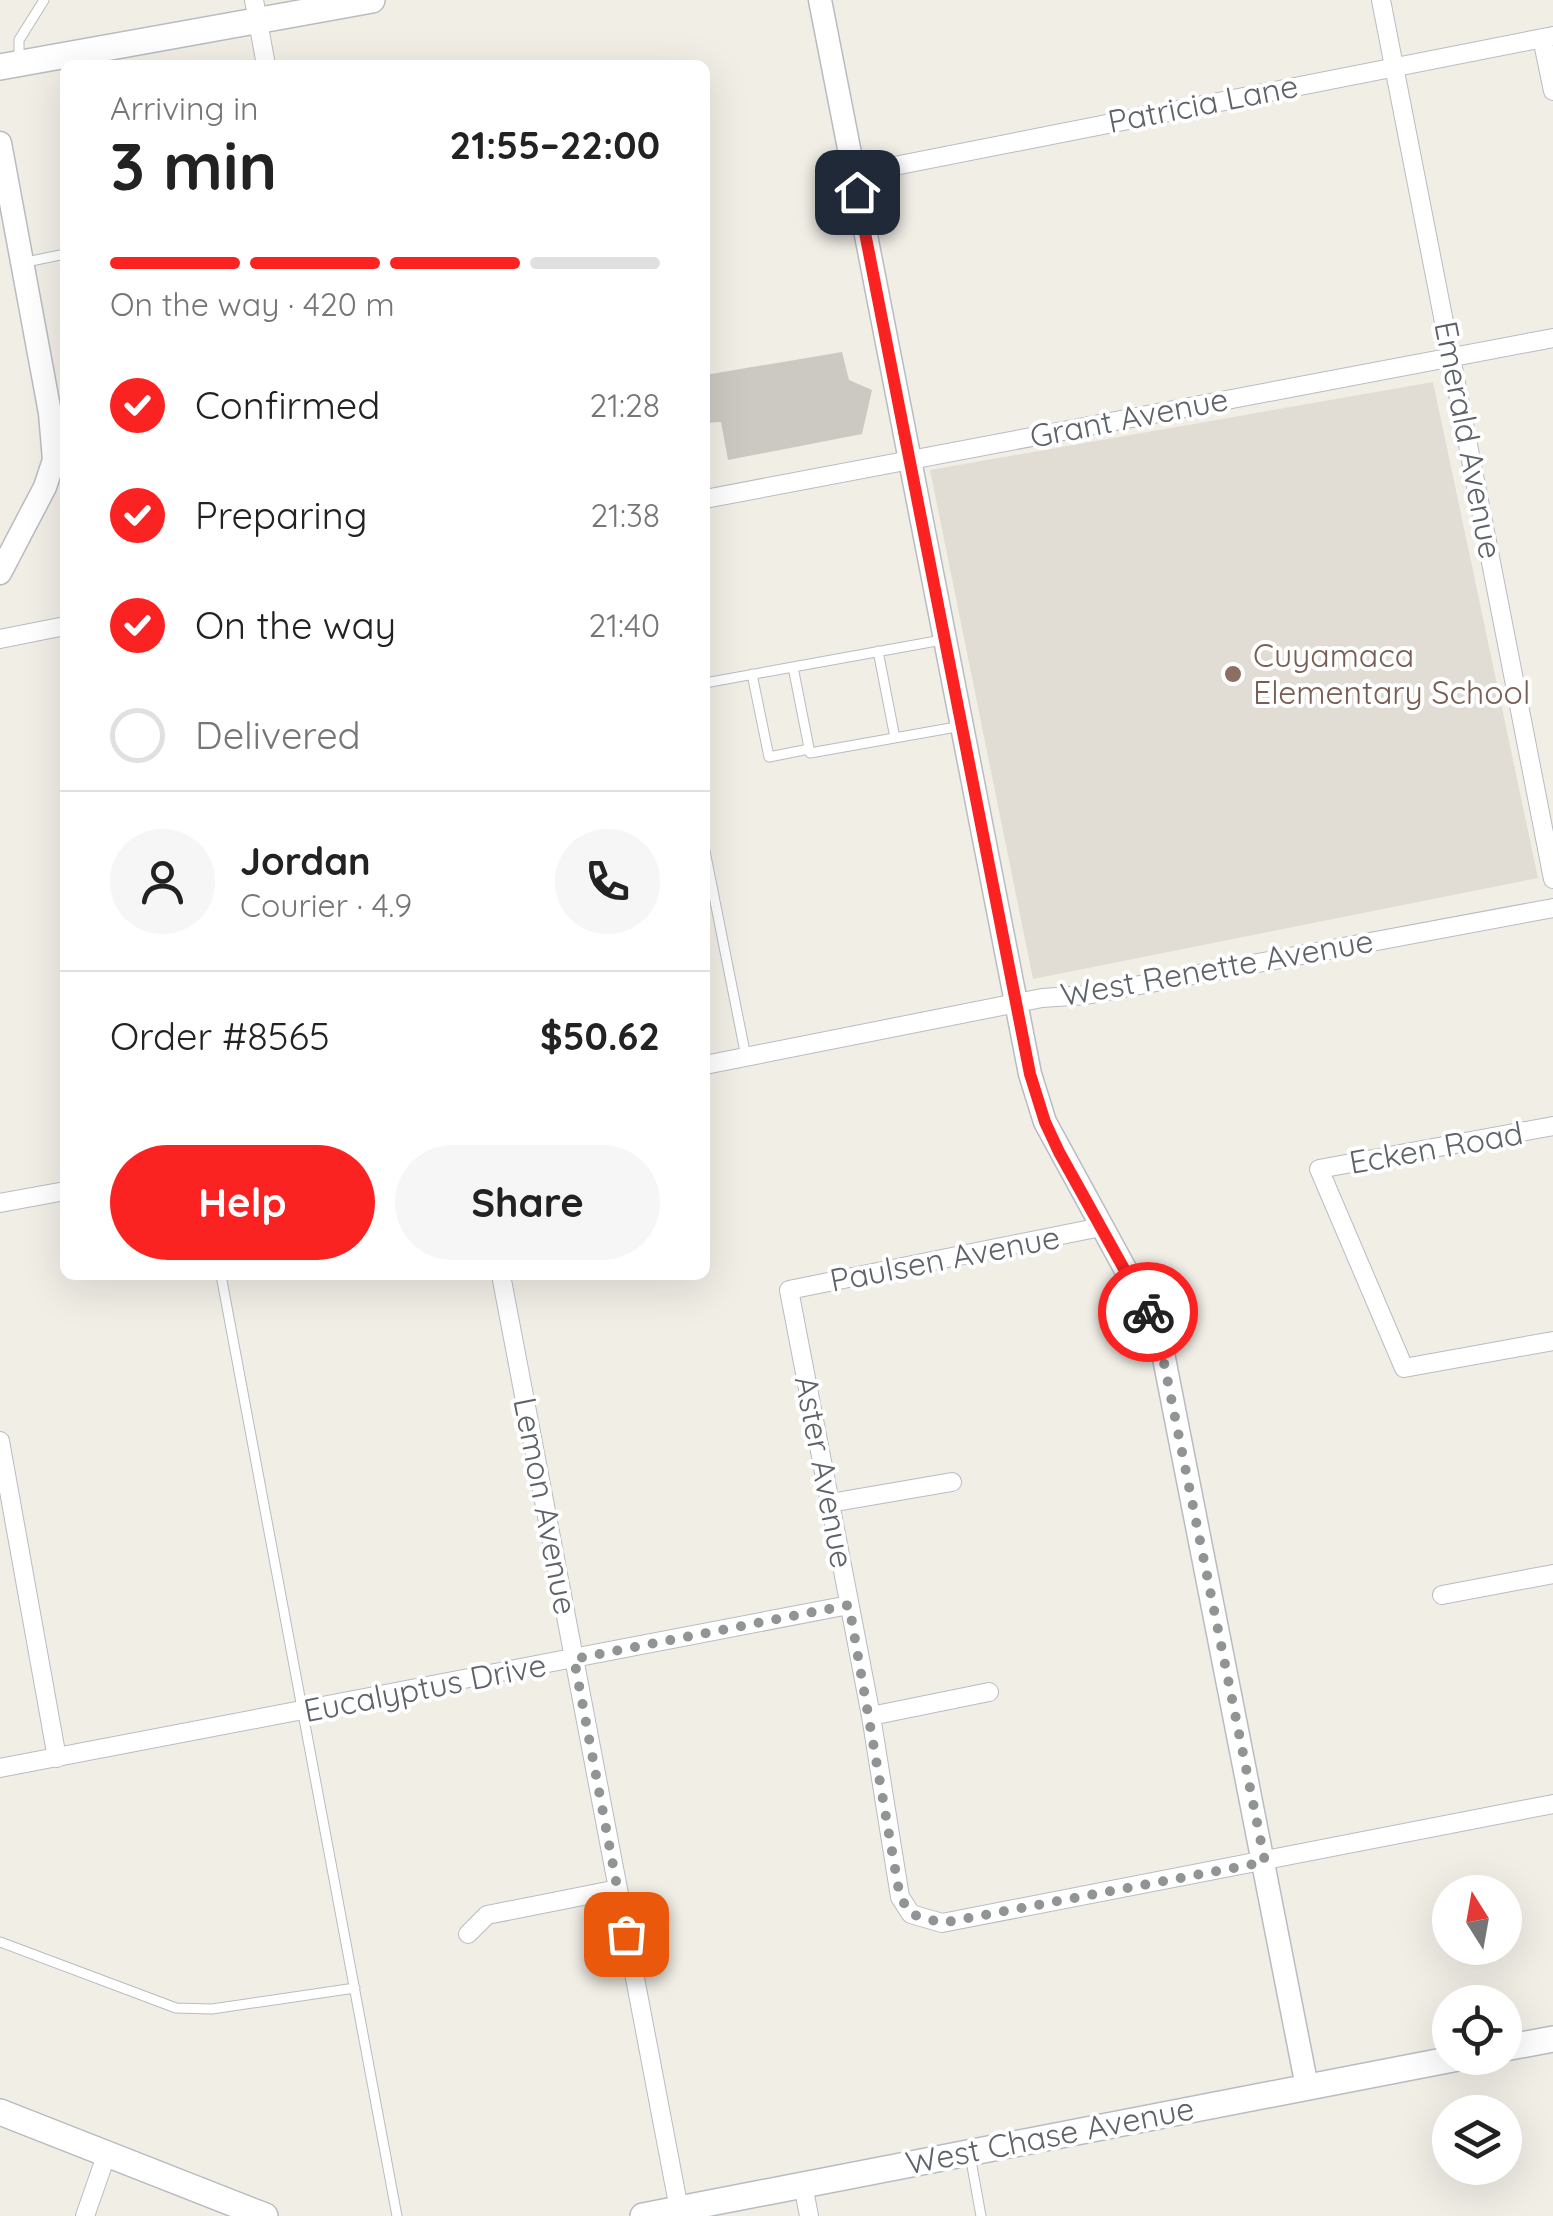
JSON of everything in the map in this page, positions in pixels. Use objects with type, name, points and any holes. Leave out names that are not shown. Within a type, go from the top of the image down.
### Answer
[{"type":"main road","points":[[10,64],[256,11],[372,0]]},
{"type":"main road","points":[[1522,2045],[1553,2039]]},
{"type":"main road","name":"West Chase Avenue","points":[[643,2216],[1432,2063]]},
{"type":"main road","points":[[0,2112],[265,2216]]},
{"type":"street","points":[[820,0],[1030,1074],[1045,1122],[1146,1307],[1162,1353],[1307,2086]]},
{"type":"street","name":"Emerald Avenue","points":[[1381,0],[1553,880]]},
{"type":"street","points":[[256,11],[265,60]]},
{"type":"street","points":[[1548,37],[1553,91]]},
{"type":"street","name":"Patricia Lane","points":[[854,174],[1548,37]]},
{"type":"street","points":[[0,573],[45,487],[54,460],[50,413],[2,161]]},
{"type":"street","name":"Grant Avenue","points":[[710,498],[1553,338]]},
{"type":"street","points":[[54,460],[60,468]]},
{"type":"street","points":[[0,639],[60,627]]},
{"type":"street","name":"West Renette Avenue","points":[[710,1064],[1015,1003],[1086,995],[1553,908]]},
{"type":"street","name":"Ecken Road","points":[[1553,1126],[1319,1169],[1404,1368],[1553,1340]]},
{"type":"street","points":[[0,1203],[60,1192]]},
{"type":"street","name":"Paulsen Avenue","points":[[788,1290],[1102,1227]]},
{"type":"street","name":"Lemon Avenue","points":[[502,1280],[679,2208]]},
{"type":"street","name":"Aster Avenue","points":[[788,1290],[871,1716],[900,1897],[911,1914],[942,1923],[1265,1862]]},
{"type":"street","points":[[0,1441],[57,1758]]},
{"type":"street","points":[[830,1503],[952,1482]]},
{"type":"street","points":[[1442,1595],[1553,1574]]},
{"type":"street","name":"Eucalyptus Drive","points":[[0,1768],[849,1605]]},
{"type":"street","points":[[871,1716],[989,1692]]},
{"type":"street","points":[[1265,1862],[1553,1804]]},
{"type":"street","points":[[468,1934],[487,1915],[618,1889]]},
{"type":"street","points":[[85,2216],[107,2153]]},
{"type":"street","points":[[803,2184],[809,2216]]},
{"type":"lane","points":[[10,64],[19,40],[44,0]]},
{"type":"lane","points":[[23,263],[60,255]]},
{"type":"lane","points":[[710,683],[945,639]]},
{"type":"lane","points":[[878,651],[895,738]]},
{"type":"lane","points":[[793,667],[810,754],[962,726]]},
{"type":"lane","points":[[752,674],[768,758],[809,749]]},
{"type":"lane","points":[[710,876],[746,1057]]},
{"type":"lane","points":[[222,1280],[397,2216]]},
{"type":"lane","points":[[0,1942],[176,2008],[212,2009],[355,1988]]},
{"type":"lane","points":[[969,2152],[981,2216]]},
{"type":"shaded area","name":"Cuyamaca Elementary School","points":[[1433,382],[1538,878],[1033,979],[930,470]]},
{"type":"building","points":[[842,352],[849,380],[872,390],[862,434],[728,460],[721,422],[710,423],[710,374]]},
{"type":"way so far","points":[[626,1934],[574,1659],[849,1605],[900,1897],[911,1914],[942,1923],[1265,1862],[1162,1353],[1148,1312]]},
{"type":"place","name":"Cuyamaca Elementary School","points":[[1233,674]]},
{"type":"route","points":[[857,192],[1030,1074],[1059,1152],[1148,1312]]}]
